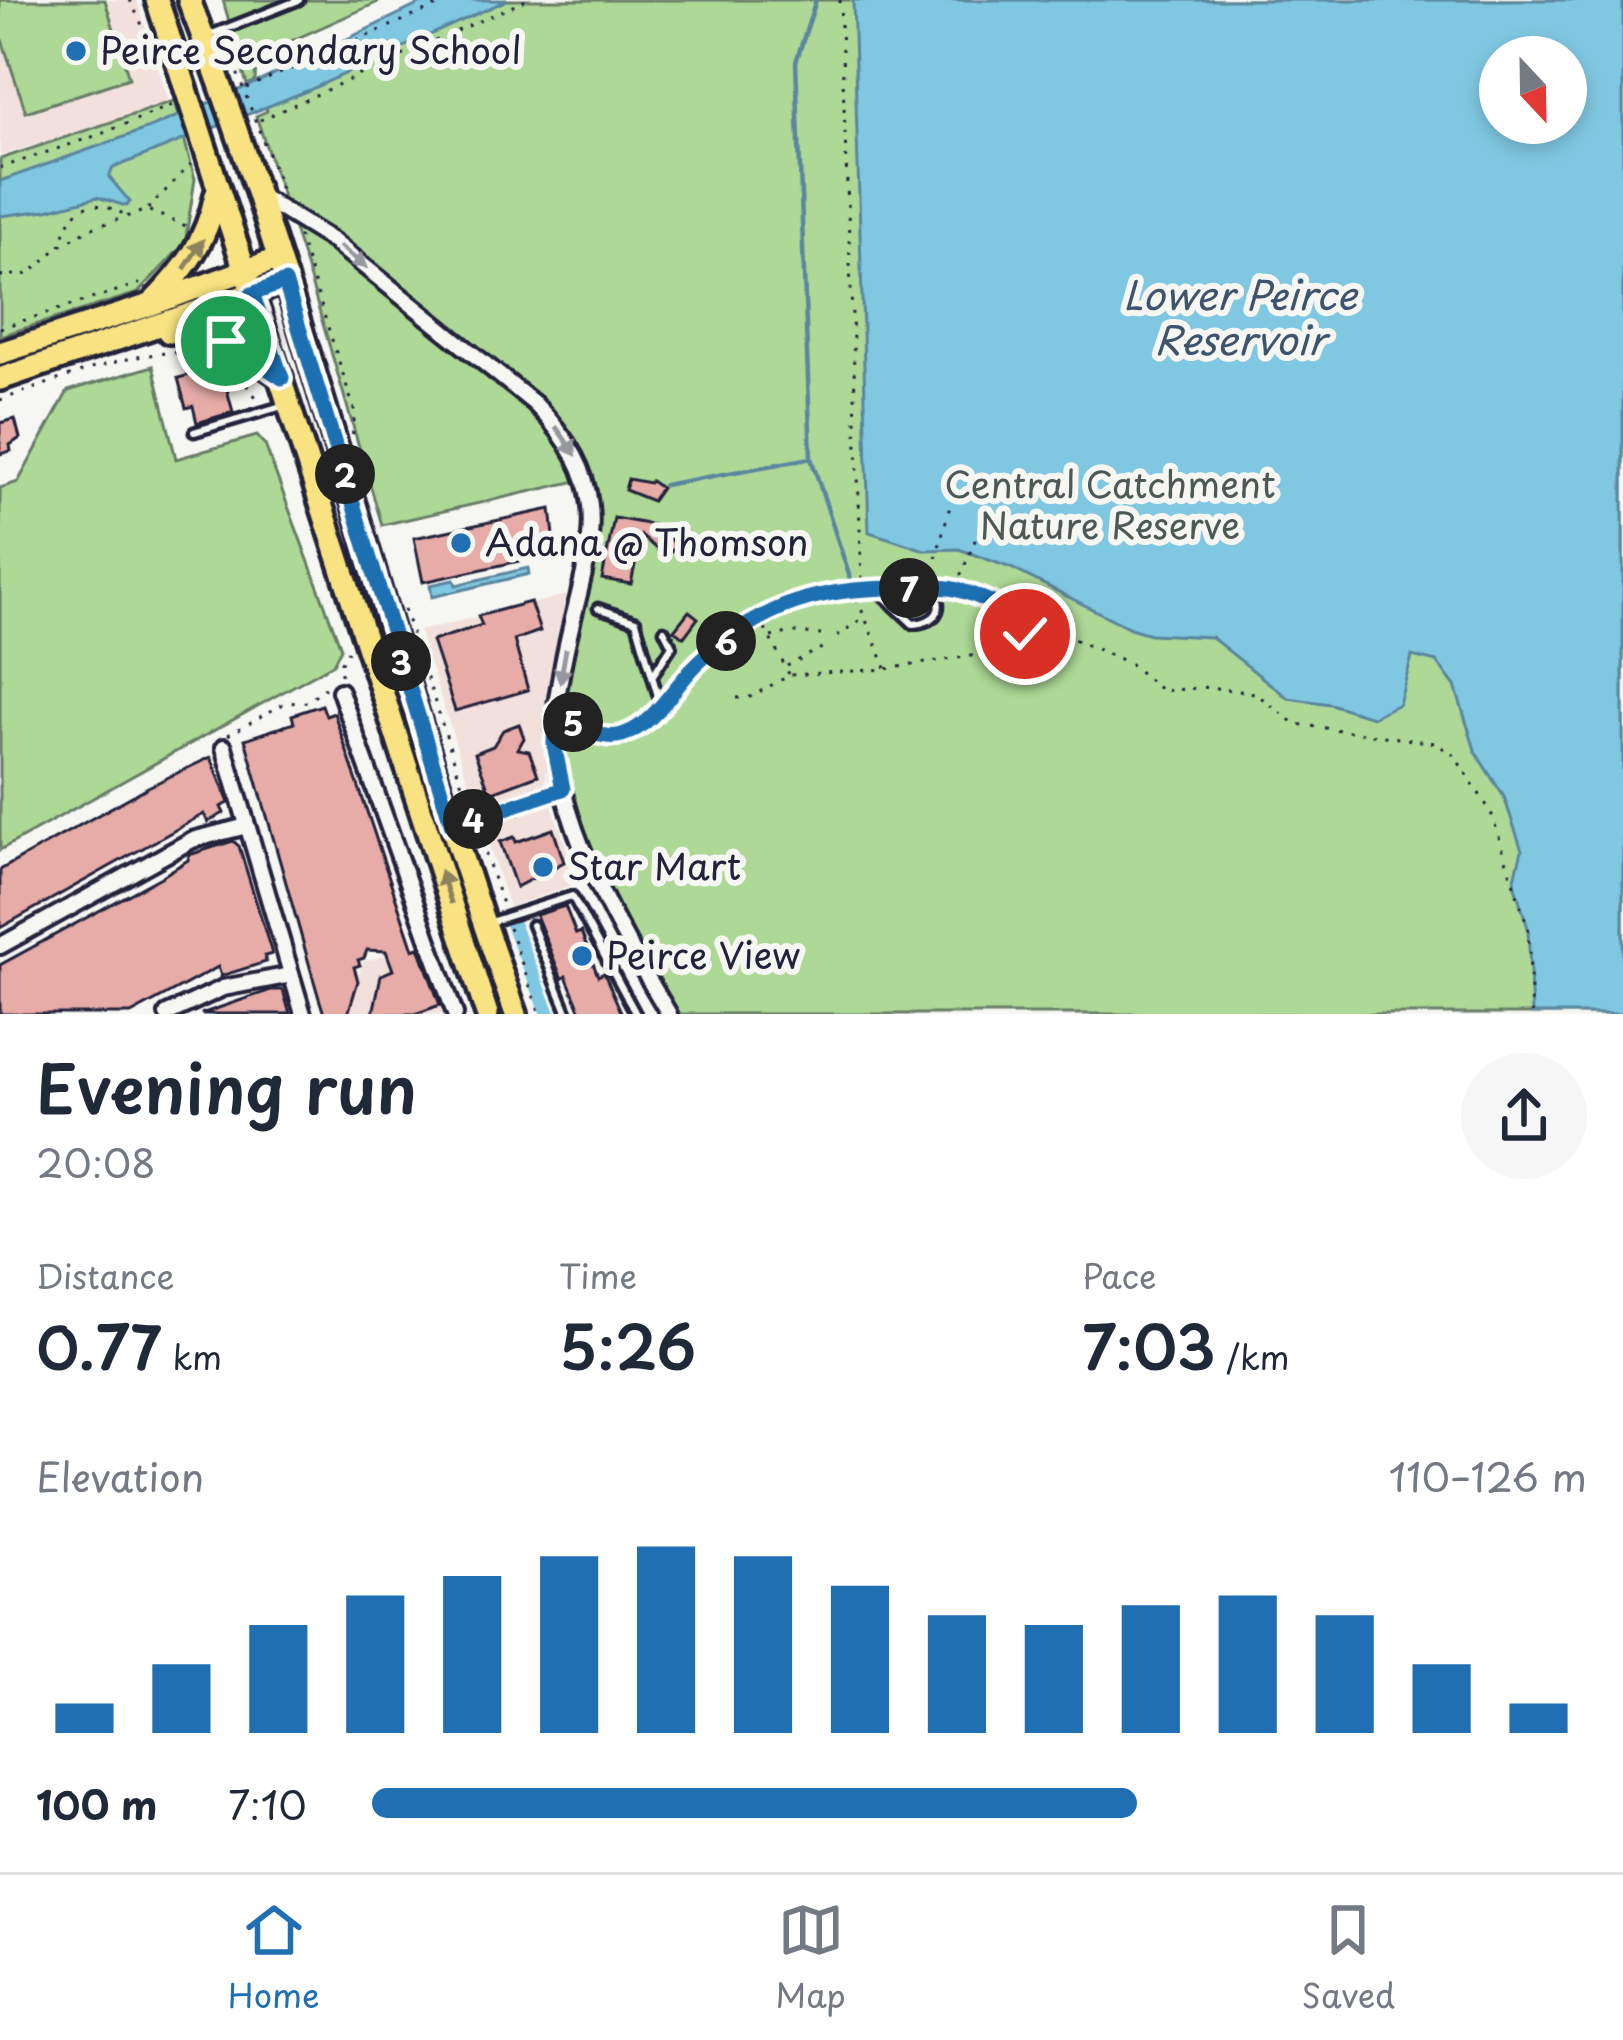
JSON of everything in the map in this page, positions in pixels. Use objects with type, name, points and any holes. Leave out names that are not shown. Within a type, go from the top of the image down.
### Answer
[{"type":"main road","points":[[157,0],[186,111],[200,139],[499,1010]]},
{"type":"main road","points":[[189,0],[211,34],[233,92],[234,131],[494,920],[499,1010]]},
{"type":"main road","points":[[150,305],[198,249],[211,221],[217,191]]},
{"type":"main road","points":[[0,353],[277,259]]},
{"type":"main road","points":[[0,379],[285,282]]},
{"type":"main road","points":[[142,334],[191,330],[231,343],[282,378]]},
{"type":"street","points":[[255,193],[333,241],[535,404],[562,432],[579,460],[589,484],[591,538],[570,622],[554,744],[563,789],[590,866],[669,1014]]},
{"type":"street","points":[[335,685],[455,1014],[499,1010]]},
{"type":"street","points":[[224,747],[304,1014]]},
{"type":"street","points":[[463,823],[563,789]]},
{"type":"street","points":[[0,946],[192,840],[247,826]]},
{"type":"street","points":[[167,1014],[223,988],[291,975]]},
{"type":"lane","points":[[211,34],[299,0]]},
{"type":"lane","points":[[194,432],[291,404]]},
{"type":"lane","points":[[555,711],[596,735],[618,736],[640,727],[701,661],[759,618],[814,594],[862,587],[931,588],[940,599],[940,611],[933,619],[913,624],[875,588]]},
{"type":"lane","points":[[598,608],[636,621],[661,706]]},
{"type":"lane","points":[[653,675],[675,642],[664,629]]},
{"type":"lane","points":[[494,920],[572,896],[636,1014]]},
{"type":"lane","points":[[532,925],[568,1014]]},
{"type":"path","points":[[130,0],[156,55]]},
{"type":"path","points":[[233,92],[451,0]]},
{"type":"path","points":[[257,122],[526,0]]},
{"type":"path","points":[[840,0],[862,587]]},
{"type":"path","points":[[211,34],[226,40],[233,92],[257,122],[299,237],[355,412],[352,441]]},
{"type":"path","points":[[0,168],[176,103],[186,111]]},
{"type":"path","points":[[0,276],[28,274],[89,229],[147,210],[197,158],[201,170]]},
{"type":"path","points":[[60,246],[69,220],[81,208],[99,204],[128,215]]},
{"type":"path","points":[[147,210],[198,231]]},
{"type":"path","points":[[0,328],[159,277]]},
{"type":"path","points":[[0,400],[151,355],[184,352],[226,363]]},
{"type":"path","points":[[955,487],[931,588],[955,588],[1018,614],[1130,664],[1162,691],[1209,687],[1255,693],[1296,724],[1435,743],[1454,755],[1491,812],[1528,928],[1532,1014]]},
{"type":"path","points":[[955,588],[978,533]]},
{"type":"path","points":[[852,589],[886,669]]},
{"type":"path","points":[[400,597],[494,920],[540,1014]]},
{"type":"path","points":[[737,698],[751,698],[790,675],[886,669],[1011,650],[1025,634],[1018,614]]},
{"type":"path","points":[[837,636],[865,617]]},
{"type":"path","points":[[759,618],[790,675]]},
{"type":"path","points":[[769,637],[792,632],[821,635]]},
{"type":"path","points":[[785,667],[822,648]]},
{"type":"path","points":[[224,747],[222,739],[285,703],[307,702],[335,685],[350,649]]},
{"type":"shaded area","name":"Peirce Secondary School","points":[[0,0],[137,0],[169,102],[0,156]]},
{"type":"shaded area","points":[[567,595],[545,784],[578,883],[509,907],[419,631]]},
{"type":"shaded area","points":[[439,939],[465,1014],[348,1014],[363,962]]},
{"type":"green space","points":[[0,0],[105,0],[129,78],[26,112],[0,34]]},
{"type":"green space","points":[[223,0],[383,0],[262,54],[256,62],[255,81],[247,85]]},
{"type":"green space","name":"Central Catchment Nature Reserve","points":[[507,0],[1623,0],[1623,1014],[680,1014],[598,866],[566,782],[557,743],[559,674],[587,536],[577,481],[382,525],[306,266],[256,116],[267,111],[266,107]]},
{"type":"green space","points":[[174,101],[195,179],[185,243],[138,293],[0,336],[0,159]]},
{"type":"green space","points":[[153,366],[176,459],[257,436],[265,445],[341,648],[333,664],[0,850],[0,488],[18,482],[68,391]]},
{"type":"water","points":[[428,0],[507,0],[309,90],[113,168],[109,177],[130,202],[126,206],[97,197],[0,216],[0,181],[152,127]]},
{"type":"water","name":"Lower Peirce Reservoir","points":[[853,0],[1623,0],[1623,1014],[1532,1014],[1528,928],[1514,883],[1522,850],[1504,797],[1476,753],[1455,686],[1437,662],[1412,656],[1399,704],[1372,717],[1288,698],[1211,637],[1150,634],[1130,628],[1011,568],[959,549],[925,550],[869,532]]},
{"type":"water","points":[[528,568],[529,574],[432,597],[430,585],[454,580],[456,585]]},
{"type":"building","points":[[221,367],[233,412],[197,423],[193,406],[186,408],[178,378]]},
{"type":"building","points":[[15,419],[20,438],[10,445],[11,451],[0,454],[0,423]]},
{"type":"building","points":[[628,479],[651,481],[661,488],[652,501],[625,490]]},
{"type":"building","name":"Adana @ Thomson","points":[[551,509],[556,553],[423,582],[414,538]]},
{"type":"building","points":[[614,518],[653,525],[677,545],[666,557],[641,536],[631,584],[602,579]]},
{"type":"building","points":[[530,602],[540,631],[514,640],[528,690],[455,711],[432,641],[482,625],[478,616]]},
{"type":"building","points":[[689,611],[698,618],[684,637],[674,630]]},
{"type":"building","points":[[322,705],[326,716],[334,713],[413,949],[419,947],[440,1005],[415,1014],[373,1014],[381,975],[393,970],[386,951],[367,950],[358,960],[360,965],[354,967],[358,981],[348,1014],[324,1014],[318,995],[245,739],[294,723],[292,715]]},
{"type":"building","points":[[519,724],[524,738],[518,749],[529,751],[538,775],[490,793],[475,753],[493,746],[503,730]]},
{"type":"building","points":[[211,757],[229,803],[221,807],[224,813],[208,822],[204,814],[0,928],[0,870]]},
{"type":"building","points":[[553,829],[564,862],[516,887],[500,842],[514,837],[516,842]]},
{"type":"building","points":[[233,841],[239,846],[272,954],[265,956],[266,962],[221,976],[218,967],[131,1014],[0,1014],[0,965],[161,877],[189,855]]},
{"type":"building","name":"Peirce View","points":[[565,906],[622,1014],[582,1014],[566,976],[562,979],[536,915]]},
{"type":"building","points":[[283,990],[290,1014],[201,1014]]},
{"type":"waterway","points":[[664,485],[811,458],[796,62],[816,0]]},
{"type":"waterway","points":[[811,458],[851,581]]},
{"type":"waterway","points":[[510,919],[549,1014]]},
{"type":"place","name":"Peirce Secondary School","points":[[76,51]]},
{"type":"place","name":"Adana @ Thomson","points":[[461,543]]},
{"type":"place","name":"Star Mart","points":[[543,867]]},
{"type":"place","name":"Peirce View","points":[[582,956]]},
{"type":"route","points":[[226,341],[282,378],[252,294],[285,282],[452,826],[563,789],[554,744],[555,711],[596,735],[618,736],[640,727],[701,661],[741,629],[814,594],[862,587],[955,588],[1018,614],[1025,634]]}]
